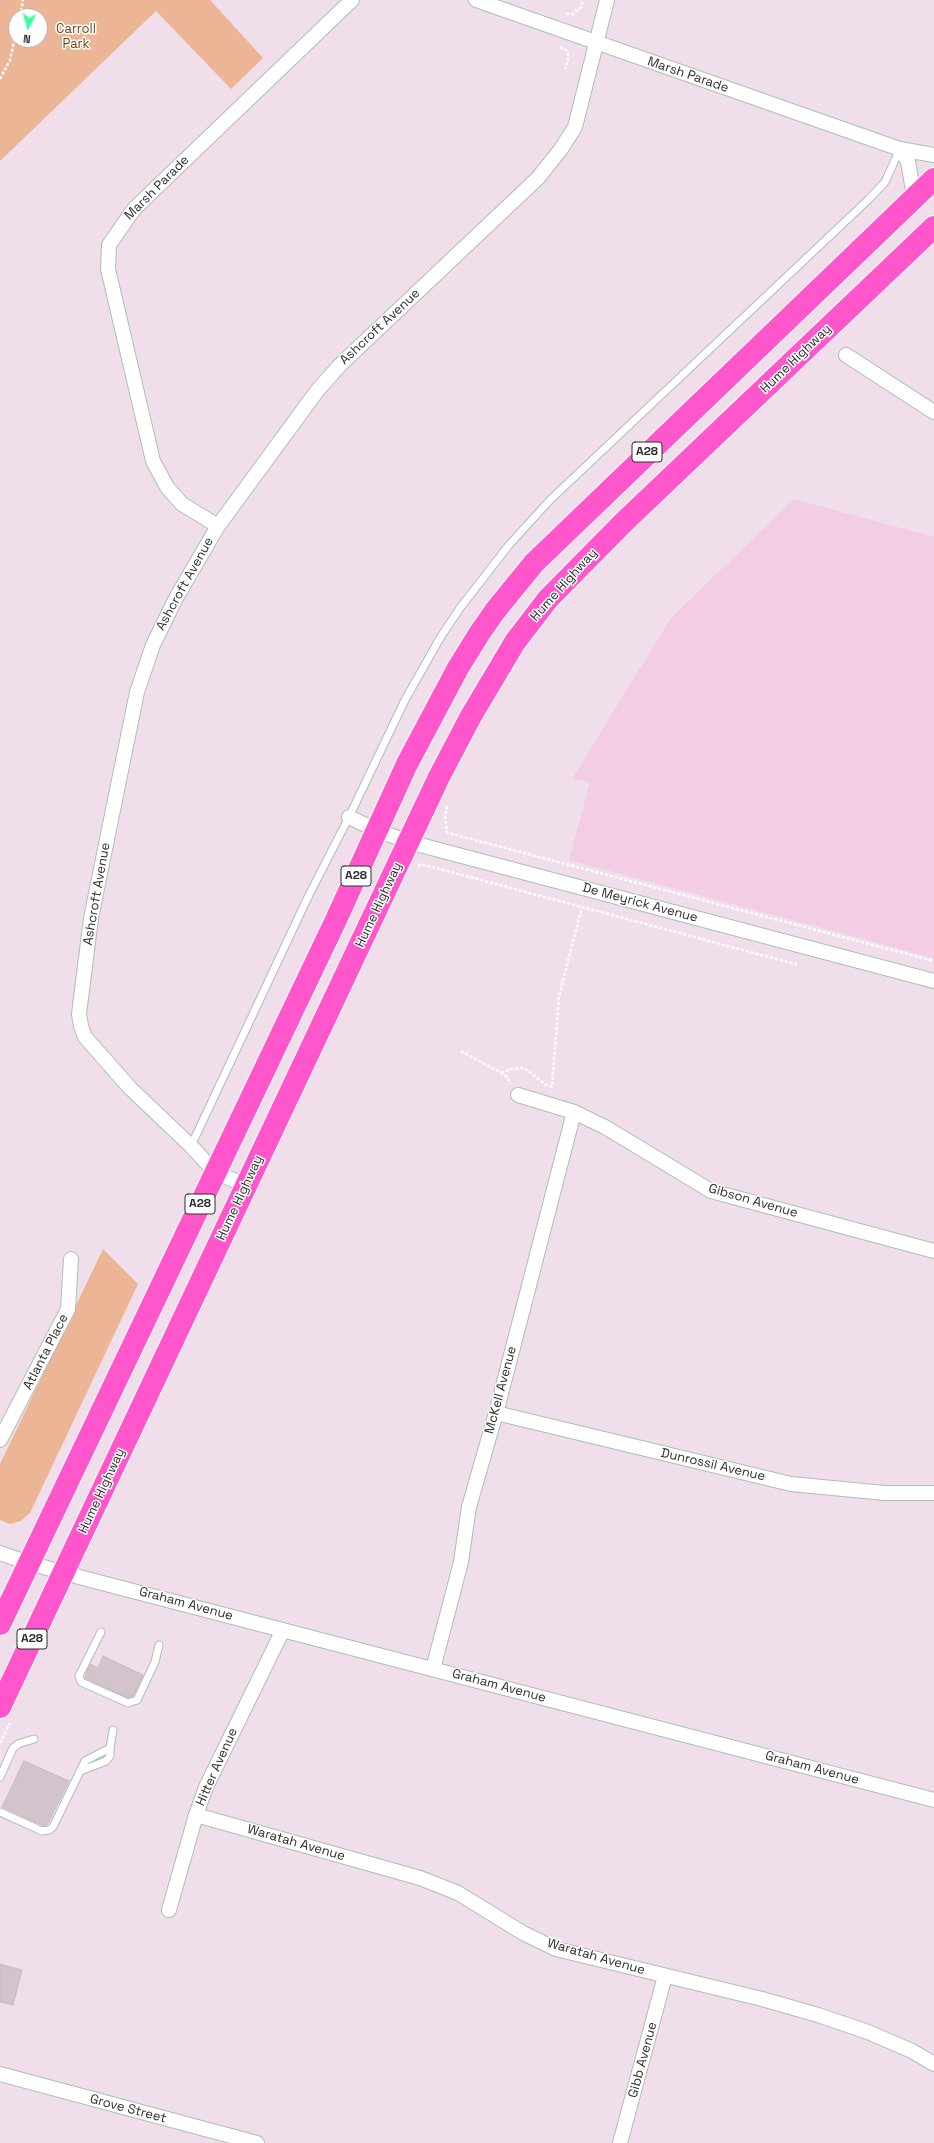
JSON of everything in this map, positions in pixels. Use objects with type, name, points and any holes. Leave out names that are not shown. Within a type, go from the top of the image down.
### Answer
[{"type":"highway","name":"A28","points":[[0,1624],[335,922],[407,764],[458,668],[495,611],[534,563],[934,179]]},
{"type":"highway","name":"Hume Highway","points":[[0,1707],[409,842],[471,716],[515,642],[548,599],[624,522],[934,227]]},
{"type":"street","name":"Marsh Parade","points":[[218,526],[182,504],[167,487],[153,461],[108,269],[109,245],[134,209],[352,0]]},
{"type":"street","name":"Marsh Parade","points":[[476,0],[900,149],[934,155]]},
{"type":"street","name":"Ashcroft Avenue","points":[[247,1186],[215,1172],[191,1146],[130,1088],[85,1037],[79,1014],[91,918],[137,692],[153,645],[176,598],[218,526],[317,391],[340,364],[538,178],[562,149],[575,127],[607,0]]},
{"type":"street","points":[[900,149],[908,161],[914,197]]},
{"type":"street","points":[[846,355],[934,412]]},
{"type":"street","name":"De Meyrick Avenue","points":[[349,817],[376,830],[409,842],[934,981]]},
{"type":"street","name":"Gibson Avenue","points":[[518,1095],[574,1112],[606,1127],[711,1191],[934,1251]]},
{"type":"street","name":"McKell Avenue","points":[[433,1669],[461,1562],[469,1507],[496,1413],[574,1112]]},
{"type":"street","name":"Atlanta Place","points":[[0,1440],[68,1309],[71,1259]]},
{"type":"street","name":"Dunrossil Avenue","points":[[496,1413],[791,1484],[885,1493],[934,1493]]},
{"type":"street","name":"Graham Avenue","points":[[0,1553],[29,1563],[282,1630],[934,1800]]},
{"type":"street","name":"Hitter Avenue","points":[[169,1910],[196,1815],[206,1787],[282,1630]]},
{"type":"street","name":"Waratah Avenue","points":[[196,1815],[420,1878],[458,1893],[522,1933],[556,1949],[762,1999],[818,2015],[868,2032],[912,2051],[934,2064]]},
{"type":"street","name":"Gibb Avenue","points":[[620,2143],[665,1976]]},
{"type":"street","name":"Grove Street","points":[[0,2074],[256,2143]]},
{"type":"lane","points":[[191,1146],[308,897],[349,817],[405,700],[436,644],[460,608],[509,545],[550,500],[869,200],[885,182],[900,149]]},
{"type":"lane","points":[[101,1632],[79,1676],[81,1682],[128,1703],[137,1700],[155,1662],[159,1645]]},
{"type":"lane","points":[[80,1771],[106,1761],[110,1756],[113,1730]]},
{"type":"lane","points":[[0,1777],[13,1748],[18,1744],[34,1739]]},
{"type":"lane","points":[[0,1812],[42,1831],[49,1830],[53,1827],[85,1761],[110,1748]]},
{"type":"path","points":[[566,14],[573,14],[581,7],[583,0]]},
{"type":"path","points":[[556,45],[566,50],[569,56],[565,69]]},
{"type":"path","points":[[0,79],[10,60],[13,48]]},
{"type":"path","name":"De Meyrick Avenue","points":[[448,802],[445,817],[447,832],[934,961]]},
{"type":"path","points":[[421,864],[800,965]]},
{"type":"path","points":[[501,1073],[511,1069],[524,1068],[545,1084],[552,1086],[559,996],[582,907]]},
{"type":"path","points":[[461,1051],[504,1075],[518,1095]]},
{"type":"shaded area","points":[[794,499],[934,537],[934,958],[569,860],[590,782],[572,779],[671,618]]},
{"type":"green space","name":"Carroll Park","points":[[0,0],[210,0],[263,58],[231,89],[156,11],[0,161]]},
{"type":"green space","points":[[103,1249],[138,1284],[30,1513],[21,1521],[10,1524],[0,1520],[0,1464]]},
{"type":"building","points":[[103,1656],[143,1675],[133,1696],[128,1698],[85,1678],[90,1664],[98,1668]]},
{"type":"building","points":[[24,1761],[69,1781],[47,1825],[44,1826],[2,1807]]},
{"type":"building","points":[[0,1964],[22,1970],[13,2005],[0,2002]]}]
